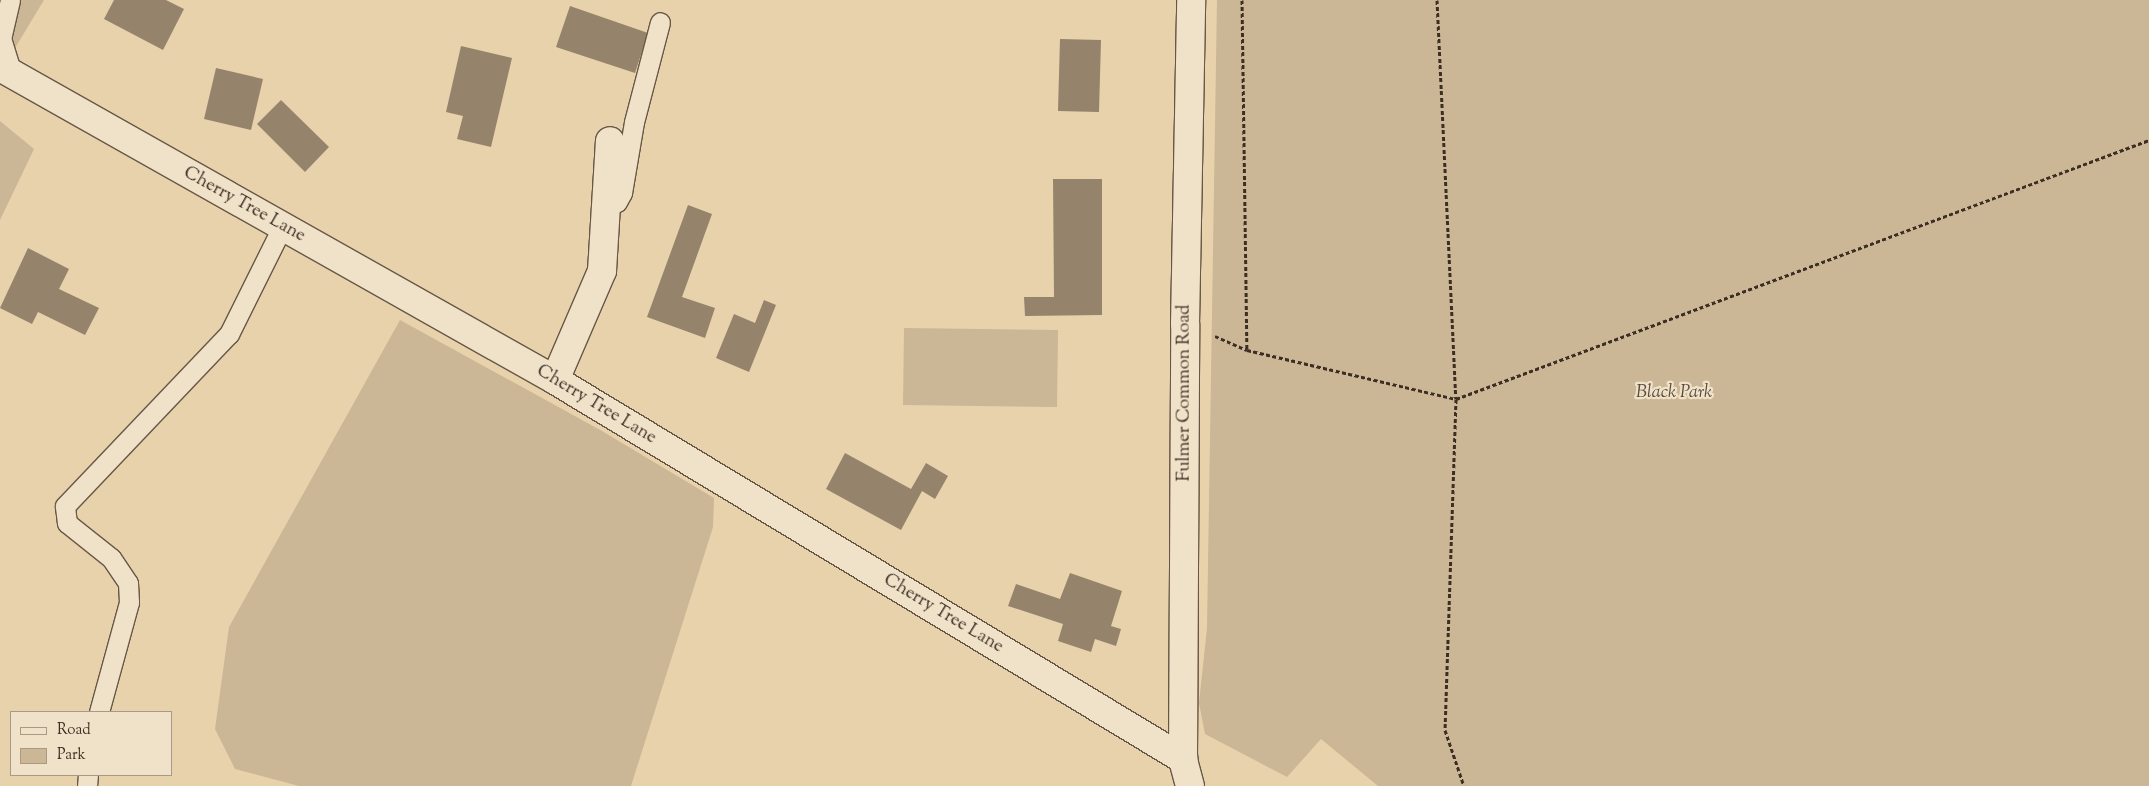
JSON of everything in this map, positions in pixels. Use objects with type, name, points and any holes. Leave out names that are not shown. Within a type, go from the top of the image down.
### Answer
[{"type":"street","name":"Fulmer Common Road","points":[[1190,786],[1183,759],[1185,324],[1191,0]]},
{"type":"street","name":"Cherry Tree Lane","points":[[6,71],[556,380],[1183,759]]},
{"type":"street","points":[[556,380],[602,271],[610,141]]},
{"type":"lane","points":[[6,71],[1,38],[10,0]]},
{"type":"lane","points":[[606,205],[617,202],[622,193],[634,122],[660,22]]},
{"type":"lane","points":[[99,711],[128,602],[128,583],[111,558],[67,523],[65,506],[229,334],[282,226]]},
{"type":"path","points":[[1242,0],[1247,350],[1456,399],[2149,140]]},
{"type":"path","points":[[1437,0],[1456,399],[1445,730],[1464,786]]},
{"type":"green space","points":[[0,0],[44,0],[12,53],[0,45]]},
{"type":"green space","name":"Black Park","points":[[1217,0],[2149,0],[2149,786],[1378,786],[1321,739],[1287,777],[1205,734],[1199,703],[1207,628]]},
{"type":"green space","points":[[0,121],[34,149],[0,220]]},
{"type":"green space","points":[[400,320],[602,431],[714,498],[713,527],[631,786],[299,786],[235,769],[215,729],[229,627]]},
{"type":"green space","points":[[904,328],[1058,330],[1057,407],[903,405]]},
{"type":"building","points":[[114,0],[166,0],[184,9],[163,50],[104,19]]},
{"type":"building","points":[[570,6],[648,33],[635,73],[556,47]]},
{"type":"building","points":[[1060,39],[1101,40],[1099,112],[1058,111]]},
{"type":"building","points":[[461,46],[512,58],[491,147],[457,139],[463,116],[446,112]]},
{"type":"building","points":[[216,68],[263,79],[251,130],[204,119]]},
{"type":"building","points":[[281,100],[329,147],[305,172],[257,124]]},
{"type":"building","points":[[1053,179],[1102,179],[1102,315],[1025,316],[1024,297],[1054,297]]},
{"type":"building","points":[[688,205],[712,214],[682,297],[715,308],[705,338],[647,317]]},
{"type":"building","points":[[28,248],[69,269],[59,289],[99,308],[85,335],[38,312],[32,324],[0,308]]},
{"type":"building","points":[[764,300],[776,305],[749,372],[716,358],[734,314],[755,323]]},
{"type":"building","points":[[845,453],[911,489],[926,463],[948,476],[935,499],[922,491],[901,530],[826,489]]},
{"type":"building","points":[[1070,573],[1122,591],[1111,626],[1121,629],[1116,646],[1095,639],[1091,652],[1058,641],[1063,624],[1008,606],[1016,584],[1060,599]]}]
